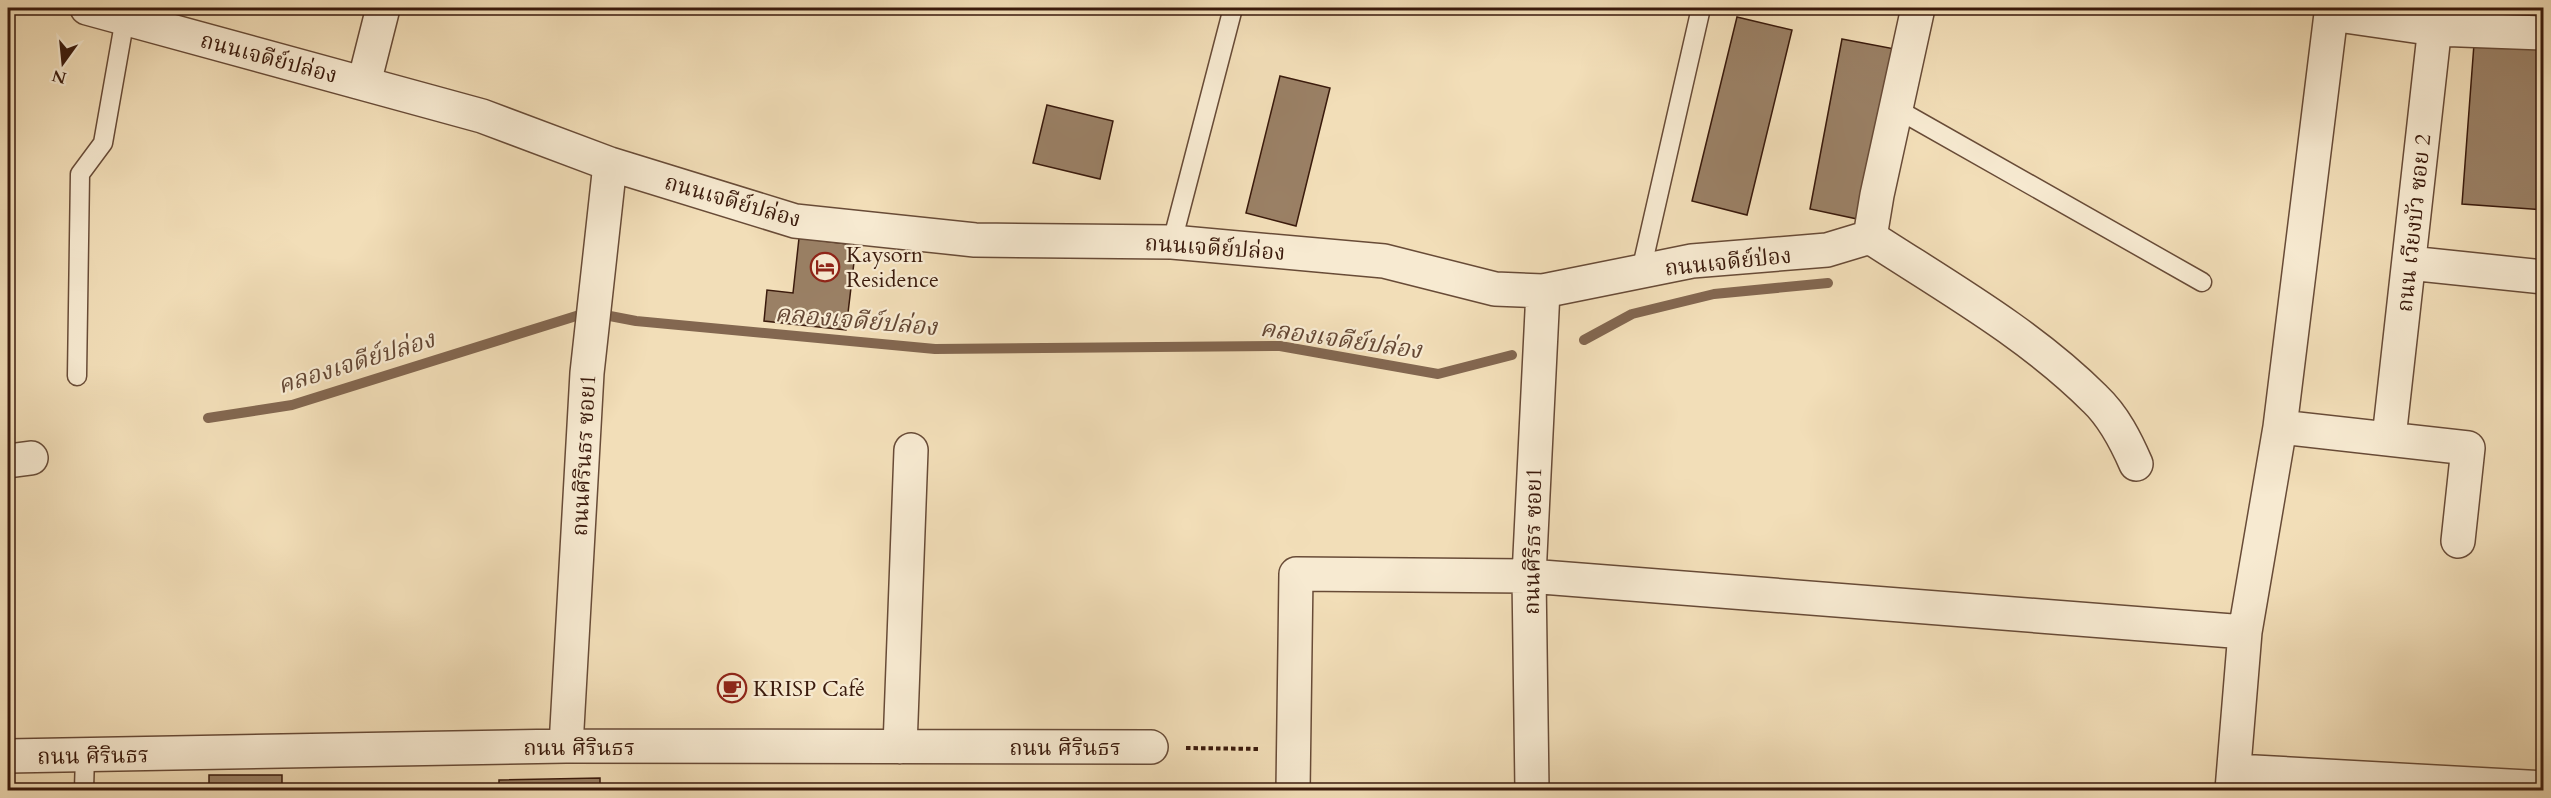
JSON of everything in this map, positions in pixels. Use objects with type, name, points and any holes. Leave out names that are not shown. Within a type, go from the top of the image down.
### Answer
[{"type":"street","name":"ถนนเจดีย์ปล่อง","points":[[87,8],[125,18],[164,18],[364,83],[482,116],[610,164],[795,221],[975,240],[1172,242],[1384,261],[1495,289],[1543,291]]},
{"type":"street","points":[[364,83],[383,8]]},
{"type":"street","points":[[1918,8],[1895,108],[1870,237],[2035,347],[2097,400],[2124,437],[2136,464]]},
{"type":"street","points":[[2544,33],[2436,18],[2331,14],[2280,427],[2245,632],[2234,781],[2544,788]]},
{"type":"street","name":"ถนน เวียงบัว ซอย 2","points":[[2389,438],[2436,18]]},
{"type":"street","name":"ถนนศิรินธร ซอย1","points":[[566,746],[591,338],[610,164]]},
{"type":"street","name":"ถนนเจดีย์ป่อง","points":[[1543,291],[1692,261],[1827,250],[1870,237]]},
{"type":"street","points":[[2409,263],[2544,277]]},
{"type":"street","name":"ถนนศิริธร ซอย1","points":[[1532,790],[1529,576],[1543,291]]},
{"type":"street","points":[[2280,427],[2468,448],[2458,541]]},
{"type":"street","points":[[900,747],[911,450]]},
{"type":"street","points":[[1293,790],[1296,574],[1529,576],[2245,632]]},
{"type":"street","name":"ถนน ศิรินธร","points":[[8,756],[566,746],[1151,747]]},
{"type":"lane","points":[[1172,242],[1233,8]]},
{"type":"lane","points":[[1641,271],[1701,8]]},
{"type":"lane","points":[[77,376],[80,174],[103,143],[125,18]]},
{"type":"lane","points":[[1895,108],[2202,282]]},
{"type":"lane","points":[[84,790],[85,755]]},
{"type":"path","points":[[1151,747],[1293,750]]},
{"type":"building","points":[[1737,17],[1792,30],[1747,215],[1692,201]]},
{"type":"building","points":[[1842,39],[1895,49],[1862,220],[1810,209]]},
{"type":"building","points":[[2474,44],[2544,48],[2544,210],[2462,204]]},
{"type":"building","points":[[1280,76],[1330,88],[1296,226],[1246,213]]},
{"type":"building","points":[[1047,105],[1113,121],[1100,179],[1033,163]]},
{"type":"building","name":"Kaysorn Residence","points":[[799,238],[856,245],[846,330],[764,321],[767,290],[793,293]]},
{"type":"building","points":[[209,775],[282,775],[282,790],[209,790]]},
{"type":"building","points":[[600,778],[600,790],[499,790],[499,780]]},
{"type":"waterway","points":[[1584,340],[1632,314],[1714,294],[1828,283]]},
{"type":"waterway","name":"คลองเจดีย์ปล่อง","points":[[208,418],[292,405],[589,312],[636,321],[935,349],[1280,346],[1438,374],[1512,355]]},
{"type":"place","name":"Kaysorn Residence","points":[[825,267]]},
{"type":"place","name":"KRISP Café","points":[[732,688]]}]
